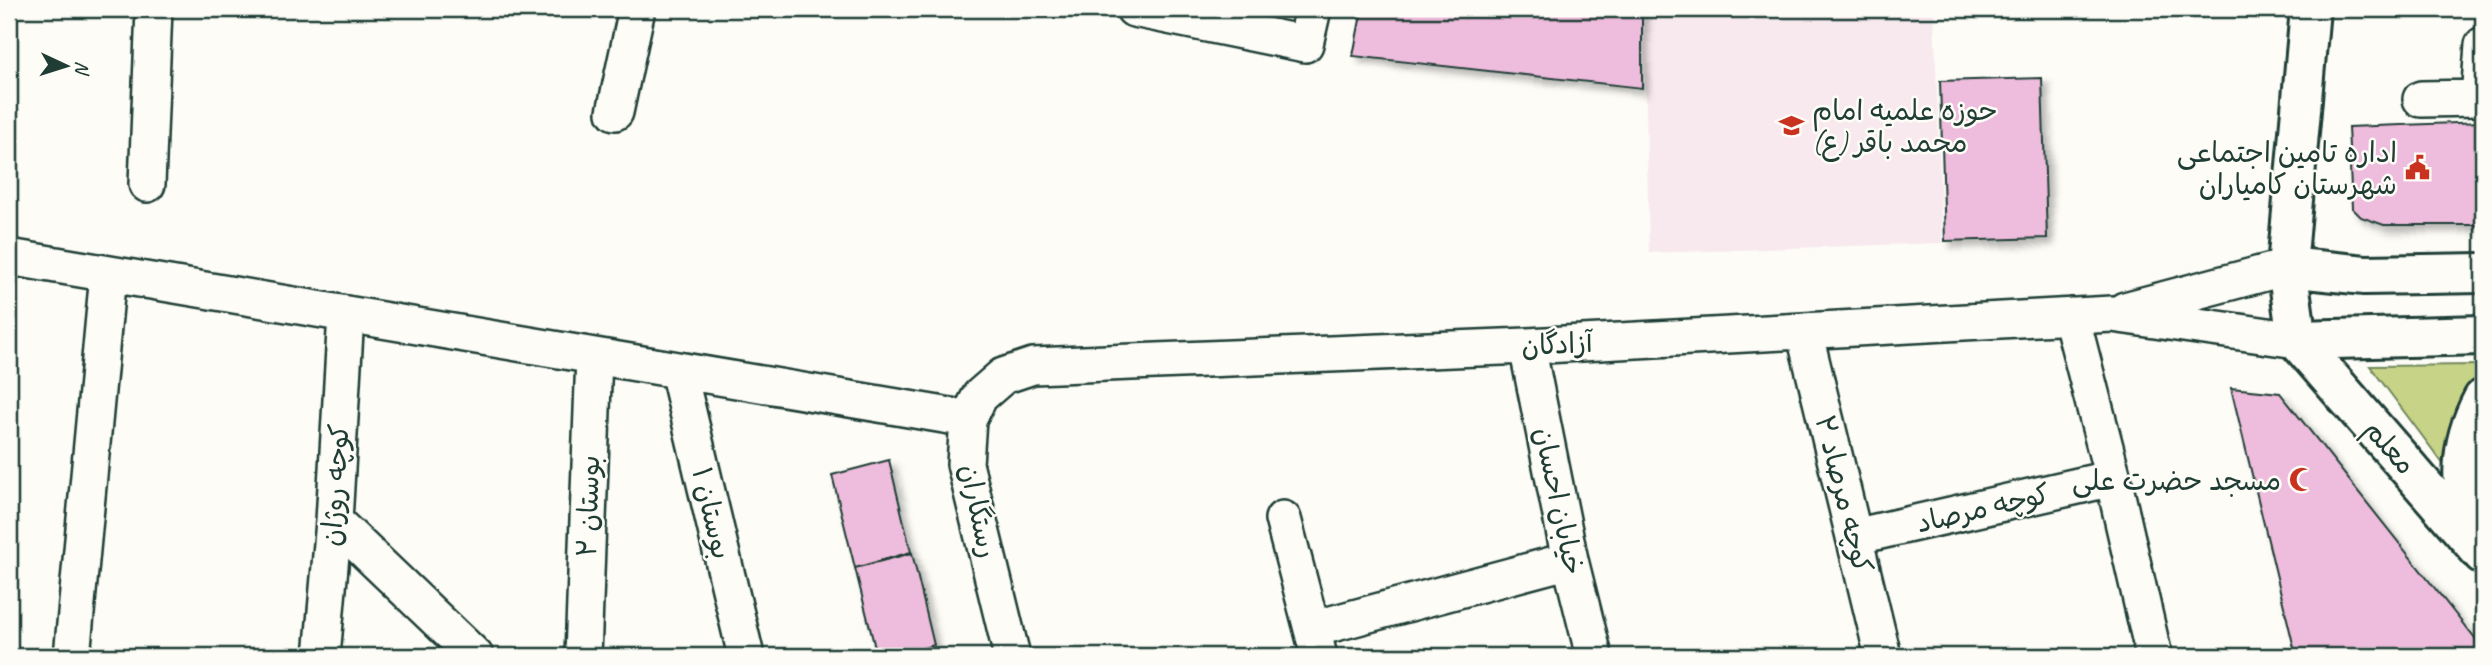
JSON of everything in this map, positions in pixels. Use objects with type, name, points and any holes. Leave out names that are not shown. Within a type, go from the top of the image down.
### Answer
[{"type":"street","points":[[147,184],[154,9]]},
{"type":"street","points":[[615,112],[637,9]]},
{"type":"street","points":[[1134,9],[1306,44],[1313,9]]},
{"type":"street","points":[[2297,340],[2287,267],[2310,9]]},
{"type":"street","points":[[2421,99],[2479,98],[2483,45]]},
{"type":"street","points":[[9,257],[968,419]]},
{"type":"street","points":[[2112,314],[2287,267],[2365,275],[2483,272]]},
{"type":"street","points":[[72,656],[108,274]]},
{"type":"street","name":"کوچه روژان","points":[[322,656],[334,521],[346,314]]},
{"type":"street","points":[[2112,314],[2297,340],[2483,335]]},
{"type":"street","name":"آزادگان","points":[[1003,376],[1033,366],[1527,346],[2112,314]]},
{"type":"street","points":[[2071,316],[2113,478],[2154,656]]},
{"type":"street","name":"کوچه مرصاد ۲","points":[[1804,331],[1883,656]]},
{"type":"street","name":"معلم","points":[[2297,340],[2478,548]]},
{"type":"street","name":"خیابان احسان","points":[[1527,346],[1570,559],[1594,656]]},
{"type":"street","name":"بوستان ۲","points":[[583,656],[594,356]]},
{"type":"street","name":"بوستان ۱","points":[[678,370],[746,656]]},
{"type":"street","name":"رستگاران","points":[[1003,376],[980,396],[968,419],[965,464],[1012,656]]},
{"type":"street","points":[[2478,548],[2465,504],[2463,459],[2466,438],[2483,399]]},
{"type":"street","name":"کوچه مرصاد","points":[[1854,537],[2113,478]]},
{"type":"street","points":[[1283,519],[1316,643],[1570,559]]},
{"type":"street","points":[[334,521],[475,656]]},
{"type":"shaded area","name":"حوزه علمیه امام محمد باقر (ع)","points":[[1644,9],[1934,9],[1942,243],[1649,253]]},
{"type":"green space","points":[[2483,365],[2480,377],[2461,412],[2444,465],[2370,366]]},
{"type":"building","points":[[1362,9],[1642,9],[1642,88],[1353,56]]},
{"type":"building","points":[[2042,78],[2047,238],[1945,241],[1940,81]]},
{"type":"building","name":"اداره تامین اجتماعی شهرستان کامیاران","points":[[2483,122],[2483,225],[2384,225],[2361,217],[2352,208],[2348,127]]},
{"type":"building","name":"مسجد حضرت علی","points":[[2231,388],[2280,393],[2483,649],[2483,656],[2296,656]]},
{"type":"building","points":[[889,460],[911,552],[855,568],[832,475]]},
{"type":"building","points":[[912,553],[934,645],[895,656],[877,656],[855,568]]},
{"type":"building","points":[[937,647],[939,656],[902,656]]},
{"type":"place","name":"حوزه علمیه امام محمد باقر (ع)","points":[[1792,126]]},
{"type":"place","name":"اداره تامین اجتماعی شهرستان کامیاران","points":[[2417,168]]},
{"type":"place","name":"مسجد حضرت علی","points":[[2301,480]]}]
